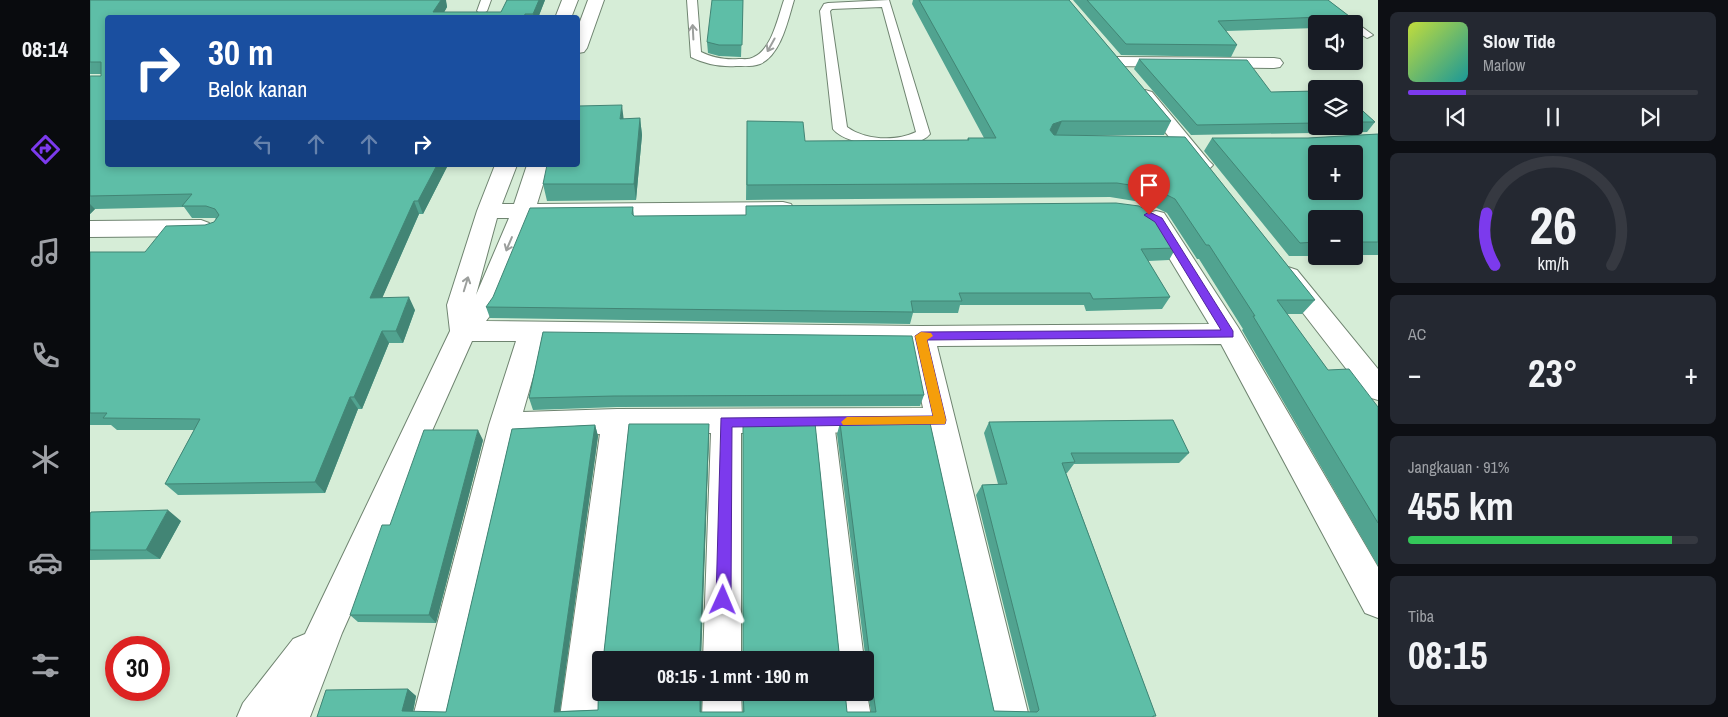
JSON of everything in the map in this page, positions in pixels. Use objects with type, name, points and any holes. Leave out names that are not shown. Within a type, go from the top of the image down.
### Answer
[{"type":"street","points":[[564,15],[570,0]]},
{"type":"street","points":[[580,43],[596,0]]},
{"type":"street","points":[[1215,182],[1111,56],[1274,63]]},
{"type":"street","points":[[1155,144],[1213,144]]},
{"type":"street","points":[[463,332],[460,305],[488,212],[505,167]]},
{"type":"street","points":[[290,717],[326,627],[463,332],[483,308],[523,212],[537,167]]},
{"type":"street","points":[[488,212],[802,209]]},
{"type":"street","points":[[1139,210],[1158,220],[1229,334],[1378,601]]},
{"type":"street","points":[[90,229],[214,228]]},
{"type":"street","points":[[1275,259],[1378,389]]},
{"type":"street","points":[[463,332],[533,331],[921,336],[1229,334]]},
{"type":"street","points":[[433,717],[504,425],[533,331]]},
{"type":"street","points":[[921,336],[1009,717]]},
{"type":"street","points":[[504,425],[617,422],[940,420]]},
{"type":"street","points":[[580,717],[617,422]]},
{"type":"street","points":[[722,651],[726,422]]},
{"type":"street","points":[[257,717],[326,627]]},
{"type":"street","points":[[722,701],[722,717]]},
{"type":"lane","points":[[482,11],[486,0]]},
{"type":"lane","points":[[692,0],[695,54],[704,59],[723,63],[755,62],[766,55],[777,35],[789,0]]},
{"type":"lane","points":[[1318,0],[1339,15]]},
{"type":"lane","points":[[885,2],[923,134],[907,141],[861,139],[848,136],[840,129],[824,11],[828,6],[837,4],[885,2]]},
{"type":"lane","points":[[1363,32],[1367,35]]},
{"type":"lane","points":[[824,422],[850,651]]},
{"type":"lane","points":[[856,701],[858,717]]},
{"type":"building","points":[[90,0],[441,0],[433,12],[501,12],[507,0],[539,0],[533,14],[525,15],[105,15],[105,167],[436,167],[418,201],[414,201],[370,298],[409,297],[396,331],[382,331],[354,397],[350,397],[315,482],[165,484],[200,419],[103,418],[107,413],[90,413],[90,252],[145,252],[166,226],[205,225],[214,222],[219,215],[215,209],[206,206],[182,206],[192,194],[90,196],[90,76],[101,76],[101,62],[90,62]]},
{"type":"building","points":[[712,0],[743,0],[742,45],[719,45],[707,42]]},
{"type":"building","points":[[919,0],[1069,0],[1171,121],[1062,121],[1053,124],[1050,130],[1054,135],[1185,137],[1315,300],[1277,300],[1328,370],[1349,369],[1378,407],[1378,523],[1253,316],[1255,316],[1209,245],[1206,245],[1175,199],[1155,189],[1117,183],[747,185],[747,121],[803,122],[805,141],[969,140],[968,138],[996,138]]},
{"type":"building","points":[[1087,0],[1328,0],[1348,15],[1308,15],[1308,18],[1218,21],[1237,45],[1126,44]]},
{"type":"building","points":[[1139,59],[1247,60],[1271,92],[1308,91],[1308,123],[1197,125]]},
{"type":"building","points":[[622,105],[620,119],[640,118],[634,184],[543,184],[547,167],[580,167],[580,106]]},
{"type":"building","points":[[1363,111],[1375,122],[1363,122]]},
{"type":"building","points":[[1378,134],[1378,242],[1363,242],[1363,210],[1308,210],[1308,242],[1300,243],[1212,138],[1308,138]]},
{"type":"building","points":[[1116,203],[1139,206],[1155,215],[1176,248],[1141,249],[1170,297],[1093,299],[1090,293],[959,293],[962,301],[911,301],[913,312],[486,307],[493,297],[530,208],[633,207],[632,214],[634,216],[746,215],[746,206]]},
{"type":"building","points":[[543,332],[912,336],[924,395],[529,398]]},
{"type":"building","points":[[1173,420],[1189,453],[1071,453],[1075,462],[1062,463],[1156,716],[317,717],[326,690],[408,689],[402,711],[446,712],[512,429],[595,425],[554,712],[598,710],[598,701],[700,701],[700,712],[744,712],[743,701],[846,701],[847,712],[876,712],[874,699],[874,651],[869,651],[840,423],[930,423],[994,711],[1037,712],[1039,710],[982,485],[1007,484],[989,422]]},
{"type":"building","points":[[815,423],[839,651],[743,651],[743,424]]},
{"type":"building","points":[[629,424],[709,424],[700,651],[604,651]]},
{"type":"building","points":[[424,430],[478,430],[429,615],[350,615],[382,525],[390,525]]},
{"type":"building","points":[[168,510],[146,550],[90,550],[91,512]]},
{"type":"slow traffic","points":[[847,422],[940,420],[921,336],[927,336]]},
{"type":"route","points":[[723,600],[726,422],[940,420],[921,336],[1229,334],[1158,220],[1149,215]]}]
